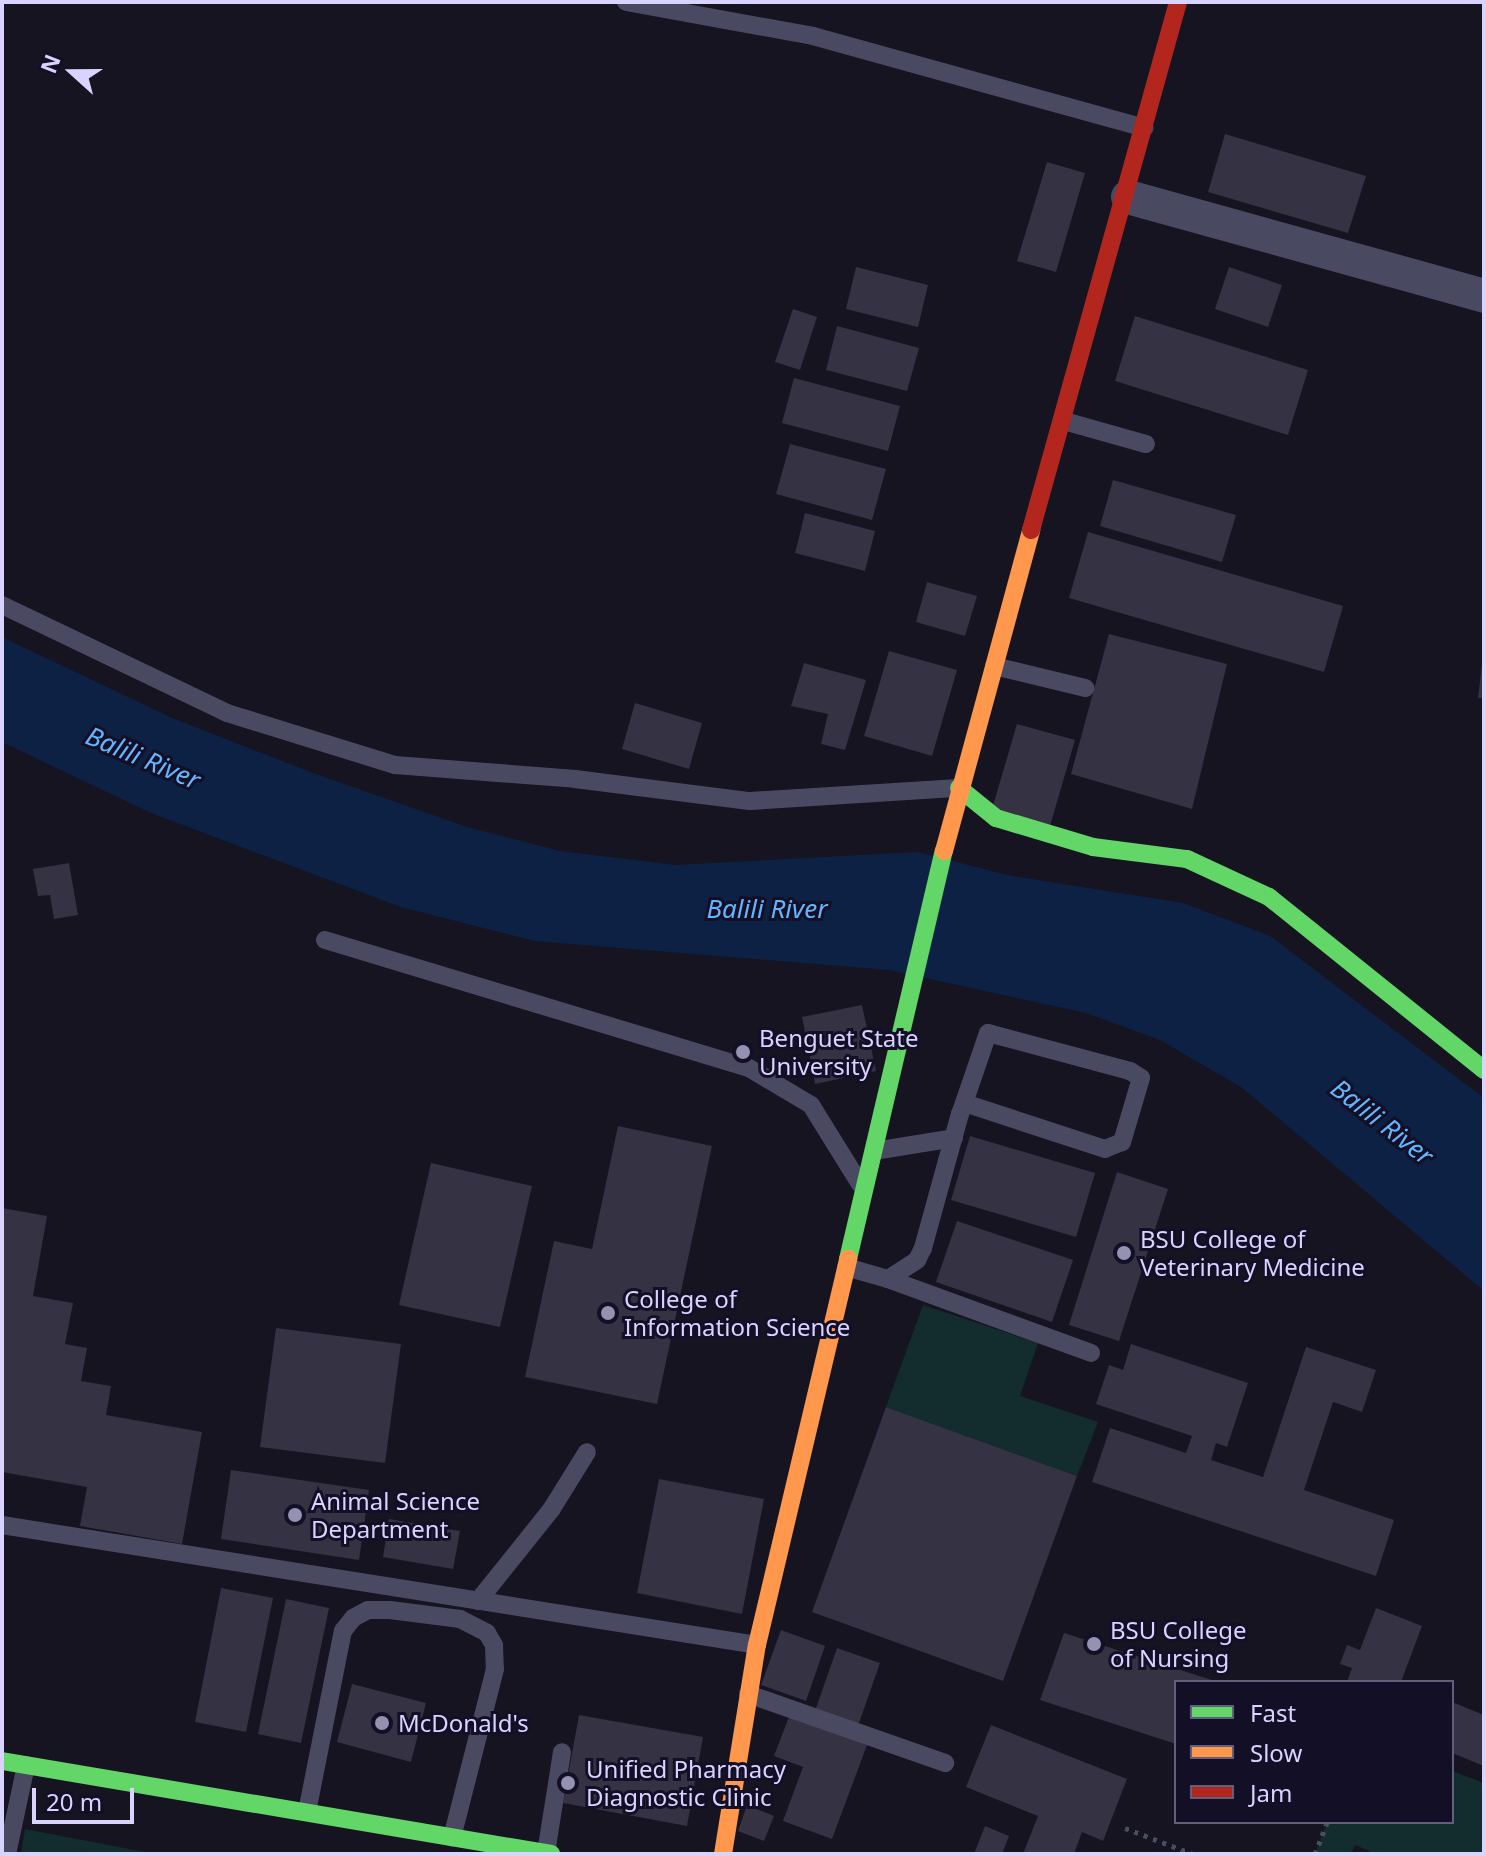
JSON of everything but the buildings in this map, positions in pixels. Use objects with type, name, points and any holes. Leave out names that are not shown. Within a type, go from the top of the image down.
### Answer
[{"type":"main road","points":[[723,1854],[757,1645],[952,816],[1128,197],[1178,2]]},
{"type":"main road","points":[[959,788],[996,818],[1093,847],[1187,859],[1269,897],[1484,1070]]},
{"type":"main road","points":[[2,1761],[452,1838],[472,1848],[548,1854]]},
{"type":"street","points":[[1128,197],[1484,296]]},
{"type":"lane","points":[[626,2],[813,36],[1146,128]]},
{"type":"lane","points":[[1064,421],[1146,444]]},
{"type":"lane","points":[[2,605],[227,713],[395,765],[575,779],[750,801],[959,788]]},
{"type":"lane","points":[[994,666],[1085,688]]},
{"type":"lane","points":[[325,940],[749,1068],[811,1105],[865,1193]]},
{"type":"lane","points":[[888,1279],[911,1265],[923,1248],[964,1103],[988,1033],[994,1032],[1130,1071],[1141,1078],[1122,1142],[1105,1149],[964,1103]]},
{"type":"lane","points":[[874,1151],[954,1138]]},
{"type":"lane","points":[[846,1267],[888,1279],[1091,1353]]},
{"type":"lane","points":[[478,1601],[551,1510],[587,1452]]},
{"type":"lane","points":[[2,1525],[757,1645]]},
{"type":"lane","points":[[307,1812],[343,1631],[353,1618],[368,1610],[390,1610],[460,1619],[487,1633],[494,1645],[495,1669],[452,1838]]},
{"type":"lane","points":[[748,1694],[945,1763]]},
{"type":"lane","points":[[548,1854],[562,1752]]},
{"type":"lane","points":[[7,1854],[26,1765]]},
{"type":"path","points":[[1315,1854],[1326,1824]]},
{"type":"path","points":[[1125,1828],[1193,1854]]},
{"type":"green space","points":[[923,1305],[1038,1343],[1020,1396],[1098,1422],[1077,1476],[886,1407]]},
{"type":"green space","points":[[1454,1772],[1484,1783],[1484,1854],[1376,1854],[1355,1845],[1351,1854],[1315,1854],[1326,1824],[1454,1824]]},
{"type":"green space","points":[[25,1829],[155,1854],[21,1854]]},
{"type":"water","name":"Balili River","points":[[2,637],[172,718],[313,773],[467,827],[560,851],[675,865],[918,852],[1007,875],[1183,903],[1270,936],[1484,1098],[1484,1291],[1241,1087],[1160,1040],[1086,1013],[889,970],[535,941],[401,907],[151,813],[2,742]]},
{"type":"traffic: fast","points":[[959,788],[996,818],[1093,847],[1187,859],[1269,897],[1484,1070]]},
{"type":"traffic: fast","points":[[848,1259],[944,851]]},
{"type":"traffic: fast","points":[[2,1761],[551,1854]]},
{"type":"traffic: slow","points":[[944,851],[1031,530]]},
{"type":"traffic: slow","points":[[723,1854],[757,1645],[848,1259]]},
{"type":"traffic: jam","points":[[1031,530],[1178,2]]},
{"type":"place","name":"Benguet State University","points":[[743,1052]]},
{"type":"place","name":"BSU College of Veterinary Medicine","points":[[1124,1253]]},
{"type":"place","name":"College of Information Science","points":[[608,1313]]},
{"type":"place","name":"Animal Science Department","points":[[295,1515]]},
{"type":"place","name":"BSU College of Nursing","points":[[1094,1644]]},
{"type":"place","name":"McDonald's","points":[[382,1723]]},
{"type":"place","name":"Unified Pharmacy Diagnostic Clinic","points":[[568,1783]]}]
